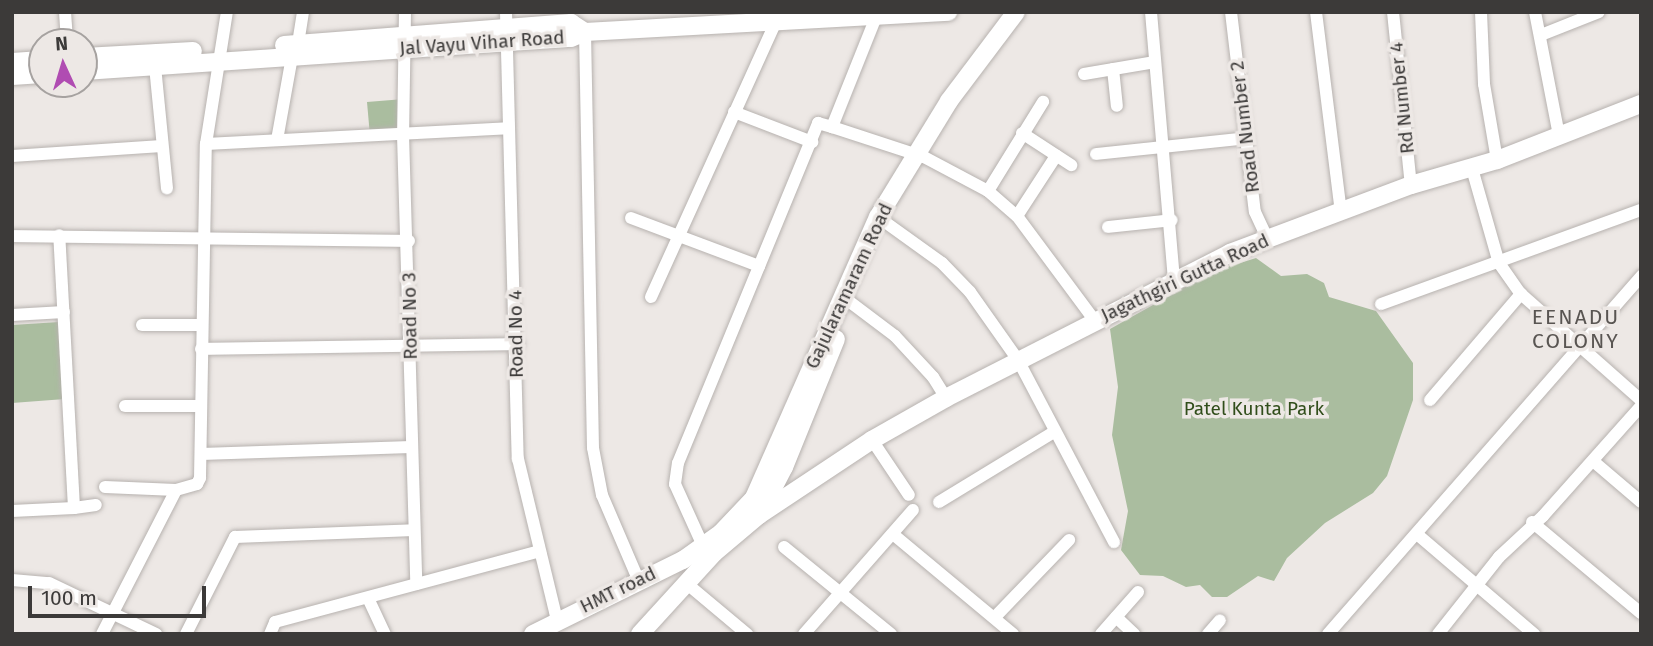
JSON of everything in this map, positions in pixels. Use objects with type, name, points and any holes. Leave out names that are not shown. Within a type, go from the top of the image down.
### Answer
[{"type":"street","points":[[105,487],[176,490],[197,484],[201,454],[201,239],[206,144],[227,12]]},
{"type":"street","points":[[277,140],[303,12]]},
{"type":"street","name":"Road No 3","points":[[405,12],[403,135],[409,242],[411,447],[416,584]]},
{"type":"street","name":"Jal Vayu Vihar Road","points":[[98,57],[296,53],[405,42],[507,27],[571,38],[585,32],[775,24],[948,12]]},
{"type":"street","name":"Gajularamaram Road","points":[[704,548],[721,533],[761,484],[882,220],[920,155],[989,56],[1016,12]]},
{"type":"street","name":"Gajularamaram Road","points":[[989,56],[1028,12]]},
{"type":"street","points":[[1151,12],[1172,220],[1174,281]]},
{"type":"street","name":"Road Number 2","points":[[1231,12],[1255,212],[1267,238]]},
{"type":"street","points":[[1316,12],[1341,212]]},
{"type":"street","name":"Rd Number 4","points":[[1393,12],[1411,185]]},
{"type":"street","points":[[1480,12],[1484,84],[1497,160]]},
{"type":"street","points":[[1535,12],[1559,135]]},
{"type":"street","points":[[1541,35],[1599,12]]},
{"type":"street","points":[[832,127],[876,17]]},
{"type":"street","points":[[651,297],[775,24]]},
{"type":"street","name":"Road No 4","points":[[507,27],[518,459],[537,552],[557,620]]},
{"type":"street","points":[[585,32],[593,448],[601,495],[638,579]]},
{"type":"street","name":"Jal Vayu Vihar Road","points":[[98,70],[155,66],[221,54]]},
{"type":"street","points":[[1084,74],[1155,62]]},
{"type":"street","points":[[155,66],[167,188]]},
{"type":"street","points":[[1113,69],[1118,106]]},
{"type":"street","points":[[988,191],[1043,102]]},
{"type":"street","name":"Jagathgiri Gutta Road","points":[[759,515],[872,440],[946,398],[1174,281],[1267,238],[1411,185],[1471,165],[1497,160],[1641,104]]},
{"type":"street","points":[[734,112],[812,142]]},
{"type":"street","points":[[629,634],[704,548],[675,484],[678,463],[818,123],[920,155],[988,191],[1017,216],[1095,321]]},
{"type":"street","points":[[206,144],[508,128]]},
{"type":"street","points":[[1022,133],[1071,165]]},
{"type":"street","points":[[1096,154],[1247,138]]},
{"type":"street","points":[[12,156],[162,146]]},
{"type":"street","points":[[1017,216],[1056,156]]},
{"type":"street","points":[[1471,165],[1499,263],[1521,294],[1641,400]]},
{"type":"street","points":[[1381,304],[1641,210]]},
{"type":"street","points":[[631,218],[678,233],[758,266]]},
{"type":"street","points":[[882,220],[942,263],[970,292],[1018,360],[1114,542]]},
{"type":"street","points":[[1108,227],[1172,220]]},
{"type":"street","points":[[59,235],[74,508]]},
{"type":"street","points":[[12,236],[409,242]]},
{"type":"street","points":[[1328,634],[1418,536],[1641,276]]},
{"type":"street","points":[[1430,400],[1521,294]]},
{"type":"street","points":[[846,299],[895,337],[933,377],[946,398]]},
{"type":"street","name":"Gajularamaram Road","points":[[759,515],[784,467],[846,299]]},
{"type":"street","points":[[12,315],[64,312]]},
{"type":"street","points":[[142,325],[201,325]]},
{"type":"street","points":[[201,349],[517,344]]},
{"type":"street","points":[[1438,634],[1532,522],[1593,461],[1641,405]]},
{"type":"street","points":[[125,406],[201,406]]},
{"type":"street","points":[[940,502],[1054,432]]},
{"type":"street","points":[[872,440],[909,495]]},
{"type":"street","points":[[201,454],[411,447]]},
{"type":"street","points":[[1593,461],[1641,502]]},
{"type":"street","points":[[103,634],[176,490]]},
{"type":"street","points":[[12,511],[96,505]]},
{"type":"street","points":[[804,634],[894,535],[913,510]]},
{"type":"street","points":[[640,634],[686,583],[759,515]]},
{"type":"street","points":[[1532,522],[1641,613]]},
{"type":"street","points":[[186,634],[235,537],[414,530]]},
{"type":"street","points":[[894,535],[1013,634]]},
{"type":"street","points":[[1418,536],[1534,634]]},
{"type":"street","points":[[995,617],[1069,540]]},
{"type":"street","points":[[785,547],[891,634]]},
{"type":"street","name":"HMT road","points":[[533,634],[704,548]]},
{"type":"street","points":[[270,634],[275,622],[537,552]]},
{"type":"street","points":[[12,580],[49,583],[156,634]]},
{"type":"street","points":[[686,583],[747,634]]},
{"type":"street","points":[[1101,634],[1138,592]]},
{"type":"street","points":[[368,598],[385,634]]},
{"type":"street","points":[[1116,617],[1134,634]]},
{"type":"street","points":[[1208,634],[1220,620]]},
{"type":"green space","points":[[404,99],[403,135],[370,136],[367,102]]},
{"type":"green space","name":"Patel Kunta Park","points":[[1256,258],[1281,276],[1307,274],[1324,283],[1329,297],[1376,311],[1413,363],[1413,400],[1387,476],[1373,493],[1325,523],[1287,558],[1274,581],[1258,576],[1227,597],[1212,597],[1200,585],[1186,587],[1163,576],[1140,575],[1121,550],[1128,511],[1112,435],[1118,387],[1110,329],[1212,272]]},
{"type":"green space","points":[[59,322],[65,399],[12,403],[12,325]]},
{"type":"district","name":"EENADU COLONY","points":[[1576,329]]}]
